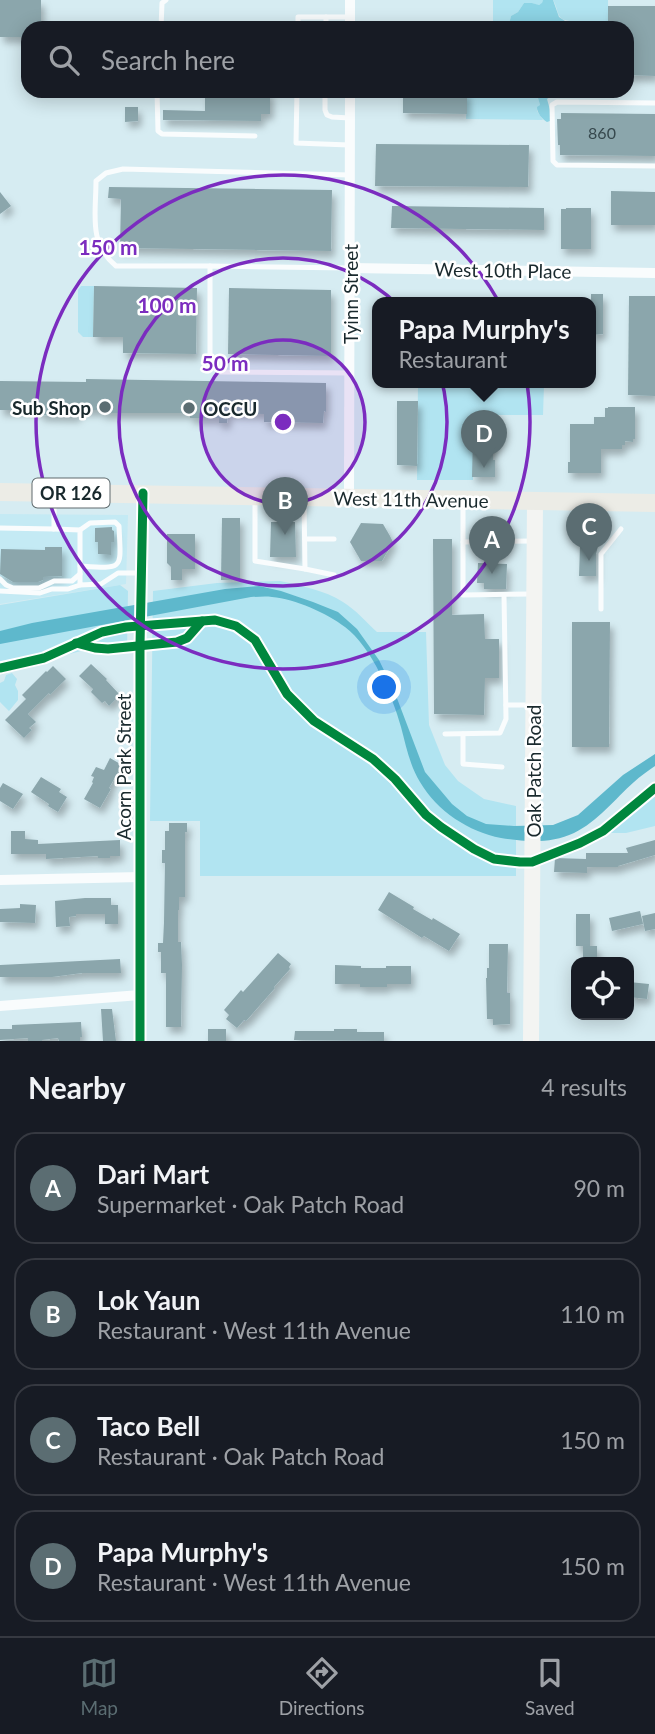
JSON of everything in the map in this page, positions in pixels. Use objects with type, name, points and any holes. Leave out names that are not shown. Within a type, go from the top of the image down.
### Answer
[{"type":"main road","name":"West 11th Avenue","points":[[0,492],[655,503]]},
{"type":"street","points":[[350,0],[350,21]]},
{"type":"street","name":"Tyinn Street","points":[[349,498],[350,98]]},
{"type":"street","name":"West 10th Place","points":[[351,268],[655,272]]},
{"type":"street","name":"Acorn Park Street","points":[[140,1041],[142,493]]},
{"type":"street","name":"Oak Patch Road","points":[[531,1041],[534,501]]},
{"type":"street","points":[[0,880],[141,877]]},
{"type":"street","points":[[0,1006],[140,995]]},
{"type":"lane","points":[[161,21],[162,3],[166,0]]},
{"type":"lane","points":[[298,21],[298,17],[326,17],[345,21]]},
{"type":"lane","points":[[157,98],[158,131],[162,134],[255,136]]},
{"type":"lane","points":[[297,98],[296,144],[350,145]]},
{"type":"lane","points":[[325,98],[327,115],[350,118]]},
{"type":"lane","points":[[655,103],[557,102],[552,105],[553,161],[557,165],[655,166]]},
{"type":"lane","points":[[351,174],[123,169],[106,173],[96,181],[96,237],[105,257],[116,266],[351,268]]},
{"type":"lane","points":[[210,266],[210,356],[215,368],[221,372],[350,373]]},
{"type":"lane","points":[[54,493],[54,529]]},
{"type":"lane","points":[[255,496],[255,561],[334,575]]},
{"type":"lane","points":[[304,497],[305,569]]},
{"type":"lane","points":[[463,499],[463,594],[533,594]]},
{"type":"lane","points":[[0,528],[79,530],[90,523],[115,522],[119,526],[121,558],[118,564],[111,568],[79,566]]},
{"type":"lane","points":[[601,609],[601,554],[621,529]]},
{"type":"lane","points":[[79,530],[79,585]]},
{"type":"lane","points":[[304,539],[334,539]]},
{"type":"lane","points":[[463,542],[534,541]]},
{"type":"lane","points":[[0,591],[40,593],[79,585],[101,584],[118,573],[141,573]]},
{"type":"lane","points":[[0,579],[13,588],[39,588],[54,581],[72,581],[79,574]]},
{"type":"lane","points":[[445,734],[500,733],[506,719],[504,594]]},
{"type":"lane","points":[[506,705],[533,705]]},
{"type":"lane","points":[[463,734],[463,764],[502,767]]},
{"type":"shaded area","points":[[493,0],[543,0],[542,4],[538,5],[524,3],[518,12],[511,16],[510,21],[493,21]]},
{"type":"shaded area","points":[[543,0],[553,0],[559,17],[565,21],[510,21],[511,16],[518,12],[524,3],[542,3]]},
{"type":"shaded area","points":[[553,0],[608,0],[608,21],[567,21],[559,15]]},
{"type":"shaded area","points":[[467,98],[538,98],[540,105],[537,111],[543,120],[466,119]]},
{"type":"shaded area","points":[[538,98],[548,98],[552,117],[550,121],[547,122],[539,114],[537,107],[540,105]]},
{"type":"shaded area","points":[[81,286],[94,286],[93,337],[83,337],[78,332],[78,290]]},
{"type":"shaded area","points":[[418,388],[544,388],[543,415],[473,415],[473,480],[417,480]]},
{"type":"shaded area","points":[[0,514],[128,515],[126,584],[0,604]]},
{"type":"shaded area","points":[[280,581],[336,598],[377,632],[426,632],[429,725],[445,765],[458,781],[484,799],[516,806],[516,876],[200,876],[200,821],[150,821],[153,591],[217,583]]},
{"type":"shaded area","points":[[120,585],[128,591],[127,651],[93,654],[81,651],[38,664],[0,671],[0,605]]},
{"type":"shaded area","points":[[259,586],[281,591],[338,612],[357,629],[379,660],[395,693],[425,772],[452,804],[467,816],[486,824],[553,825],[578,815],[623,775],[655,754],[655,766],[636,780],[598,817],[574,833],[538,841],[501,838],[477,831],[455,819],[435,802],[414,769],[393,701],[364,646],[345,627],[310,608],[281,598],[251,597],[0,644],[0,631],[32,623],[225,589]]},
{"type":"shaded area","points":[[12,673],[17,679],[15,685],[18,700],[9,711],[0,702],[0,683],[6,675]]},
{"type":"shaded area","points":[[655,793],[655,826],[626,833],[605,833]]},
{"type":"building","points":[[0,0],[41,0],[41,21],[21,21],[21,37],[0,37]]},
{"type":"building","points":[[608,6],[655,6],[655,76],[634,75],[634,21],[608,21]]},
{"type":"building","points":[[205,98],[270,98],[270,114],[261,114],[261,121],[163,120],[163,110],[205,111]]},
{"type":"building","points":[[403,98],[467,98],[467,114],[403,113]]},
{"type":"building","points":[[125,107],[138,107],[138,121],[125,122]]},
{"type":"building","points":[[561,113],[655,114],[655,156],[560,155],[557,119],[561,119]]},
{"type":"building","points":[[376,144],[529,145],[528,187],[375,186]]},
{"type":"building","points":[[109,187],[332,190],[331,251],[120,248],[121,199],[108,198]]},
{"type":"building","points":[[611,191],[655,192],[655,225],[611,225]]},
{"type":"building","points":[[0,192],[11,206],[0,214]]},
{"type":"building","points":[[392,206],[544,208],[544,230],[391,228]]},
{"type":"building","points":[[591,208],[591,249],[561,249],[561,209]]},
{"type":"building","points":[[94,286],[197,288],[196,354],[123,353],[123,337],[93,337]]},
{"type":"building","points":[[229,288],[331,290],[331,356],[228,354]]},
{"type":"building","points":[[591,294],[603,294],[603,334],[596,335],[596,297],[591,297]]},
{"type":"building","points":[[629,296],[655,296],[655,396],[628,395]]},
{"type":"building","points":[[86,379],[326,383],[326,412],[324,411],[323,423],[264,422],[264,414],[228,413],[227,423],[219,423],[219,418],[190,418],[190,413],[101,413],[101,410],[81,410],[77,411],[77,416],[40,415],[40,410],[0,410],[0,381],[86,382]]},
{"type":"building","points":[[397,401],[418,401],[417,466],[397,465]]},
{"type":"building","points":[[635,407],[635,439],[633,442],[625,441],[622,449],[601,449],[601,473],[568,473],[570,424],[594,424],[594,417],[605,417],[605,408]]},
{"type":"building","points":[[473,434],[493,434],[495,477],[472,477]]},
{"type":"building","points":[[222,518],[240,518],[240,580],[221,580]]},
{"type":"building","points":[[271,522],[295,522],[296,557],[270,557]]},
{"type":"building","points":[[361,523],[383,524],[390,536],[393,542],[382,561],[361,561],[350,542]]},
{"type":"building","points":[[112,527],[114,542],[111,542],[111,555],[98,554],[95,528]]},
{"type":"building","points":[[167,534],[195,534],[195,569],[182,569],[182,580],[171,580],[171,567],[167,563]]},
{"type":"building","points":[[433,539],[452,539],[452,615],[484,614],[485,639],[499,639],[499,678],[485,678],[484,715],[434,714]]},
{"type":"building","points":[[580,546],[598,546],[596,576],[579,576]]},
{"type":"building","points":[[45,547],[62,547],[62,576],[43,577],[43,580],[38,582],[13,582],[0,574],[1,549],[45,550]]},
{"type":"building","points":[[478,563],[507,564],[506,589],[484,589],[484,583],[477,583]]},
{"type":"building","points":[[572,622],[610,622],[609,747],[572,747]]},
{"type":"building","points":[[91,664],[120,695],[109,706],[91,692],[93,689],[79,676]]},
{"type":"building","points":[[53,666],[66,679],[28,714],[36,722],[24,738],[5,720],[26,699],[22,695]]},
{"type":"building","points":[[110,758],[122,765],[100,808],[84,799],[93,783],[94,777],[91,776],[96,767],[104,770]]},
{"type":"building","points":[[41,777],[61,789],[59,792],[67,797],[58,812],[31,792]]},
{"type":"building","points":[[3,783],[23,794],[13,809],[0,801],[0,788]]},
{"type":"building","points":[[169,823],[187,823],[185,897],[179,897],[178,910],[178,942],[181,942],[182,965],[181,1027],[166,1027],[166,973],[161,973],[161,952],[158,952],[158,943],[163,943],[164,922],[165,863],[162,863],[162,850],[165,850],[165,831],[169,831]]},
{"type":"building","points":[[11,831],[25,831],[25,839],[38,840],[38,844],[120,840],[120,856],[46,859],[46,854],[11,854]]},
{"type":"building","points":[[655,840],[655,855],[618,867],[587,867],[587,873],[554,872],[555,858],[586,859],[586,853],[628,853],[626,848]]},
{"type":"building","points":[[389,892],[414,907],[413,909],[460,934],[449,951],[424,936],[422,938],[378,910]]},
{"type":"building","points":[[111,898],[111,905],[118,905],[118,924],[105,924],[105,914],[76,914],[69,917],[70,926],[56,927],[55,901]]},
{"type":"building","points":[[20,904],[36,905],[35,923],[0,922],[0,909],[20,908]]},
{"type":"building","points":[[640,911],[643,924],[612,931],[609,918]]},
{"type":"building","points":[[655,913],[655,929],[645,931],[642,916]]},
{"type":"building","points":[[576,914],[590,914],[590,946],[597,946],[597,957],[583,957],[583,946],[576,946]]},
{"type":"building","points":[[489,944],[508,944],[507,993],[510,993],[510,1024],[493,1025],[493,1019],[487,1019]]},
{"type":"building","points":[[278,953],[291,964],[290,969],[237,1028],[226,1019],[229,1015],[224,1010]]},
{"type":"building","points":[[120,959],[121,973],[0,977],[0,965]]},
{"type":"building","points":[[335,965],[361,968],[411,966],[411,984],[360,987],[360,984],[335,984]]},
{"type":"building","points":[[634,982],[649,984],[647,999],[634,998]]},
{"type":"building","points":[[101,1009],[112,1009],[116,1041],[103,1041]]},
{"type":"building","points":[[81,1022],[80,1041],[59,1041],[58,1038],[42,1041],[28,1041],[28,1038],[0,1040],[0,1029],[12,1029],[12,1025]]},
{"type":"building","points":[[208,1029],[226,1029],[226,1041],[208,1041]]},
{"type":"building","points":[[334,1029],[384,1032],[384,1041],[294,1040],[295,1031]]},
{"type":"cycle path","points":[[140,1041],[140,645],[143,493]]},
{"type":"cycle path","points":[[0,668],[44,658],[102,632],[126,627],[215,620],[236,626],[255,640],[287,694],[314,721],[373,759],[395,779],[426,815],[441,827],[494,859],[532,862],[580,843],[603,831],[655,788]]},
{"type":"cycle path","points":[[76,643],[108,649],[177,642],[187,638],[202,621]]},
{"type":"place","name":"Sub Shop","points":[[105,407]]},
{"type":"place","name":"OCCU","points":[[189,408]]},
{"type":"place","name":"Papa Murphy's","points":[[484,468]]},
{"type":"place","name":"Lok Yaun","points":[[285,535]]},
{"type":"place","name":"Taco Bell","points":[[589,561]]},
{"type":"place","name":"Dari Mart","points":[[492,574]]}]
